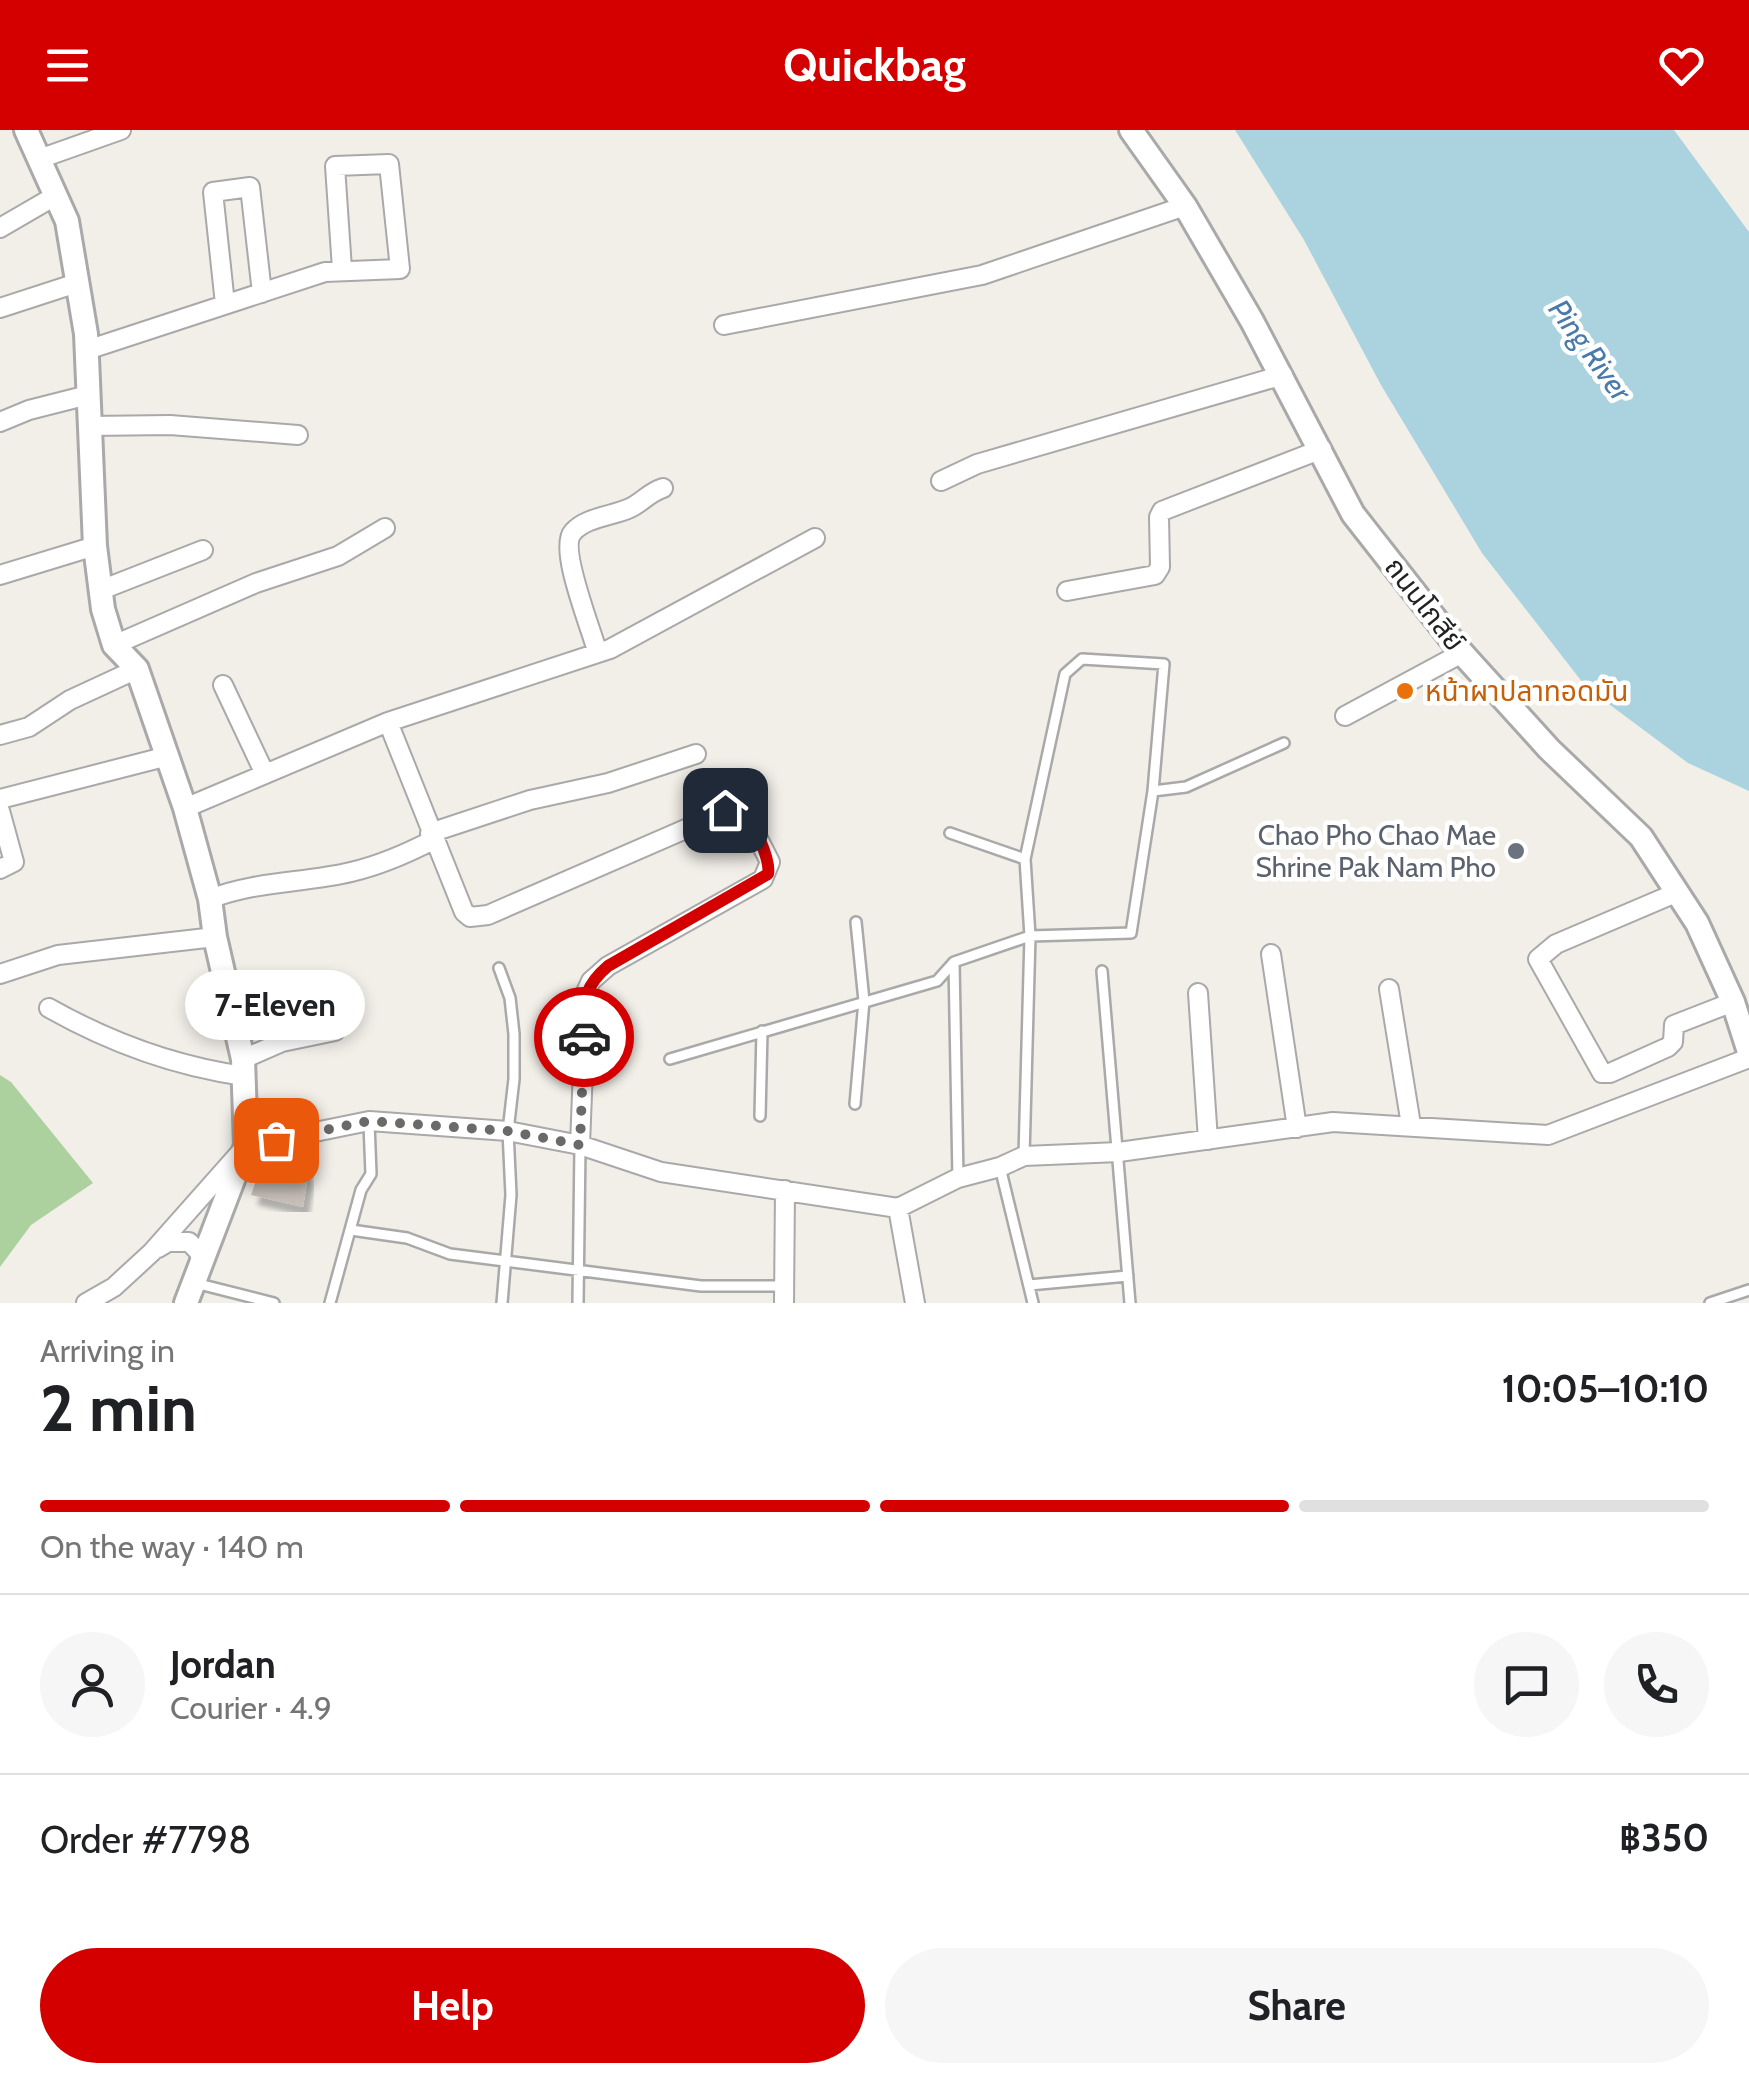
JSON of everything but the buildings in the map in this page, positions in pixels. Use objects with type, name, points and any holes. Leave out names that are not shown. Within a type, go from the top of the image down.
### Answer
[{"type":"street","points":[[26,130],[66,221],[78,283],[87,350],[95,546],[101,590],[114,645],[137,669],[185,808],[210,899],[243,1067],[246,1146],[194,1283]]},
{"type":"street","points":[[39,159],[121,130]]},
{"type":"street","name":"ถนนโกสีย์","points":[[1131,130],[1185,206],[1283,375],[1353,514],[1462,653],[1550,750],[1641,837],[1678,892],[1697,923],[1733,1002],[1749,1055]]},
{"type":"street","points":[[87,350],[342,269],[400,269],[389,164],[336,166],[342,269]]},
{"type":"street","points":[[225,304],[214,192],[250,187],[262,292]]},
{"type":"street","points":[[0,228],[56,196]]},
{"type":"street","points":[[724,326],[982,274],[1185,206]]},
{"type":"street","points":[[0,308],[78,283]]},
{"type":"street","points":[[941,481],[977,464],[1283,375]]},
{"type":"street","points":[[0,422],[88,395]]},
{"type":"street","points":[[90,426],[170,425],[298,436]]},
{"type":"street","points":[[1067,591],[1156,575],[1160,567],[1162,511],[1322,450]]},
{"type":"street","points":[[598,651],[569,558],[569,537],[575,528],[630,508],[646,494],[663,488]]},
{"type":"street","points":[[114,645],[256,583],[338,556],[385,528]]},
{"type":"street","points":[[185,808],[388,722],[610,649],[815,538]]},
{"type":"street","points":[[0,575],[95,546]]},
{"type":"street","points":[[101,590],[204,550]]},
{"type":"street","points":[[1345,716],[1462,653]]},
{"type":"street","points":[[0,736],[30,727],[70,700],[137,669]]},
{"type":"street","points":[[223,684],[264,772]]},
{"type":"street","points":[[388,722],[431,836],[464,912],[470,917],[488,914],[734,808],[745,813],[770,862],[764,879],[608,966],[590,981],[586,992],[580,1145]]},
{"type":"street","points":[[210,899],[232,890],[348,873],[387,863],[431,836],[561,791],[608,783],[696,754]]},
{"type":"street","points":[[0,799],[168,756]]},
{"type":"street","points":[[0,811],[14,862],[0,869]]},
{"type":"street","points":[[1678,892],[1556,944],[1538,959],[1602,1073],[1668,1047],[1673,1042],[1674,1024],[1733,1002]]},
{"type":"street","points":[[0,974],[58,954],[215,937]]},
{"type":"street","points":[[1271,954],[1297,1128]]},
{"type":"street","points":[[1389,989],[1411,1125]]},
{"type":"street","points":[[1198,992],[1208,1140]]},
{"type":"street","points":[[48,1008],[139,1052],[209,1071],[243,1067],[282,1042],[335,1031]]},
{"type":"street","points":[[86,1303],[114,1287],[152,1252],[246,1146],[369,1121],[508,1131],[580,1145],[660,1172],[898,1208],[958,1178],[1024,1156],[1119,1152],[1332,1122],[1548,1136],[1749,1055]]},
{"type":"street","points":[[784,1294],[785,1190]]},
{"type":"street","points":[[898,1208],[915,1303]]},
{"type":"street","points":[[152,1252],[180,1240],[196,1247],[194,1283]]},
{"type":"lane","points":[[670,1059],[937,981],[954,962],[1030,936],[1131,933],[1153,792],[1164,664],[1082,659],[1065,674],[1025,859],[1030,936],[1024,1156]]},
{"type":"lane","points":[[1153,792],[1186,787],[1284,743]]},
{"type":"lane","points":[[950,833],[1025,859]]},
{"type":"lane","points":[[855,1104],[864,1001],[856,922]]},
{"type":"lane","points":[[954,962],[958,1178]]},
{"type":"lane","points":[[499,968],[510,998],[514,1034],[508,1131],[511,1195],[502,1303]]},
{"type":"lane","points":[[1102,971],[1130,1303]]},
{"type":"lane","points":[[760,1116],[762,1031]]},
{"type":"lane","points":[[330,1303],[361,1190],[371,1174],[369,1121]]},
{"type":"lane","points":[[578,1303],[580,1145]]},
{"type":"lane","points":[[1000,1167],[1033,1303]]},
{"type":"lane","points":[[351,1230],[407,1238],[450,1254],[784,1294]]},
{"type":"lane","points":[[1029,1285],[1128,1276]]},
{"type":"lane","points":[[194,1283],[274,1303]]},
{"type":"lane","points":[[1710,1303],[1749,1290]]},
{"type":"green space","points":[[0,1075],[11,1082],[93,1183],[31,1225],[0,1267]]},
{"type":"water","name":"Ping River","points":[[1235,130],[1674,130],[1749,232],[1749,791],[1688,763],[1586,687],[1482,553],[1381,385],[1304,240]]},
{"type":"way so far","points":[[276,1140],[369,1121],[508,1131],[580,1145],[584,1037]]},
{"type":"place","name":"หน้าผาปลาทอดมัน","points":[[1405,691]]},
{"type":"place","name":"Chao Pho Chao Mae Shrine Pak Nam Pho","points":[[1516,851]]},
{"type":"place","name":"7-Eleven","points":[[276,1140]]},
{"type":"route","points":[[584,1037],[590,981],[608,966],[768,874],[770,862],[745,813],[734,808],[725,810]]}]
